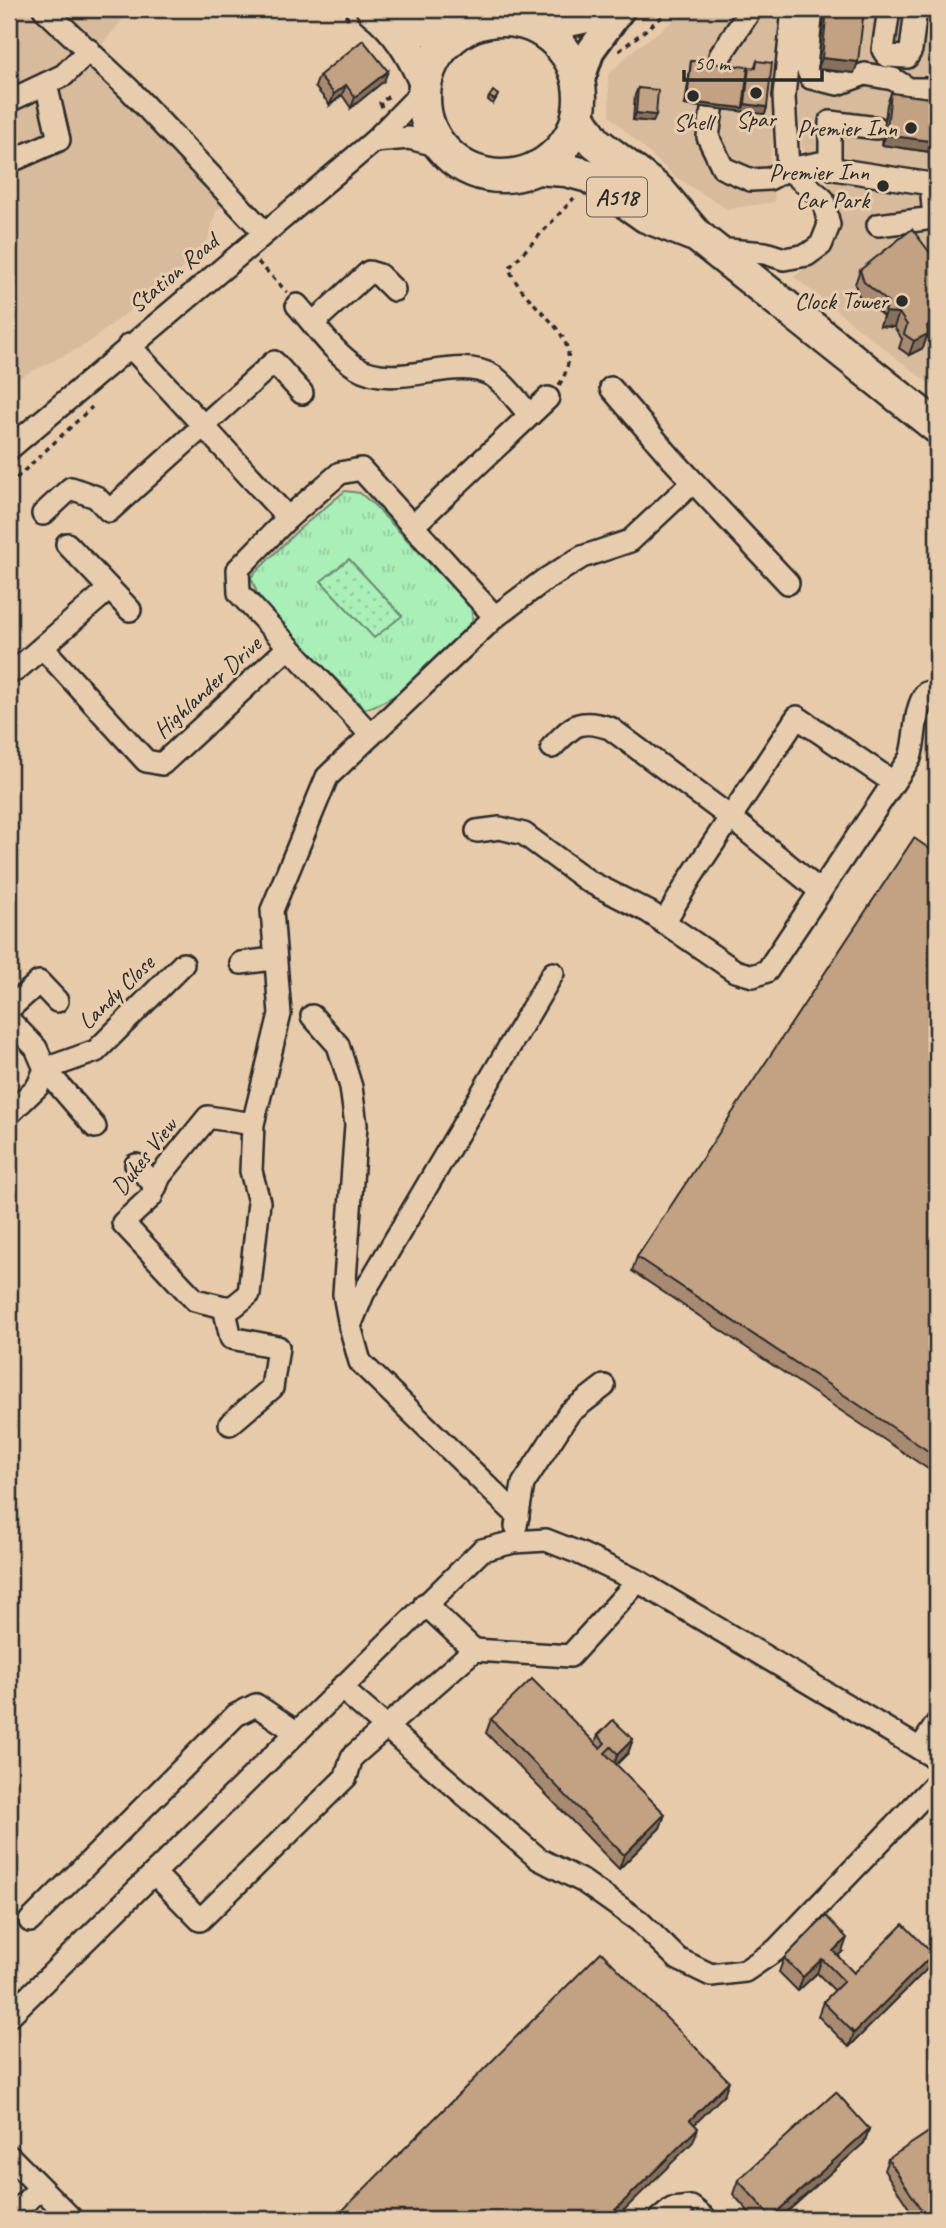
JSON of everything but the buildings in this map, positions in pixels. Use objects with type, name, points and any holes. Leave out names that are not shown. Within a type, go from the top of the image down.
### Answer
[{"type":"highway","points":[[372,17],[431,29],[463,29]]},
{"type":"highway","points":[[372,17],[412,53],[424,85]]},
{"type":"highway","points":[[509,19],[532,25],[555,39],[571,60],[579,85],[578,116],[570,137],[532,178],[484,173],[434,153],[424,110],[424,85],[432,60],[445,43],[463,29],[485,20],[509,19]]},
{"type":"highway","name":"A518","points":[[578,116],[596,142],[659,191],[704,242],[937,427]]},
{"type":"highway","name":"A518","points":[[532,178],[566,170],[589,176],[646,216],[704,242]]},
{"type":"main road","points":[[532,25],[564,24],[618,11]]},
{"type":"main road","points":[[579,85],[591,50],[618,11]]},
{"type":"street","points":[[751,9],[720,56],[708,137],[723,168],[751,180],[769,179],[788,169],[830,161]]},
{"type":"street","points":[[704,242],[784,259],[807,255],[821,245],[829,225],[822,199],[788,169],[784,96],[793,9]]},
{"type":"street","points":[[812,9],[806,66],[808,75],[838,84],[865,74],[893,79],[909,89],[937,89]]},
{"type":"street","points":[[889,9],[883,50],[887,56],[900,59],[907,57],[911,50],[916,9]]},
{"type":"street","points":[[49,11],[263,231]]},
{"type":"street","points":[[9,101],[64,75],[89,50]]},
{"type":"street","points":[[9,162],[59,140],[46,84]]},
{"type":"street","name":"Station Road","points":[[9,449],[263,231],[374,141],[424,85]]},
{"type":"street","points":[[877,128],[830,122],[830,161],[834,169],[932,184],[934,218],[878,225]]},
{"type":"street","points":[[374,141],[410,138],[434,153]]},
{"type":"street","points":[[313,323],[369,272],[379,275],[394,290]]},
{"type":"street","points":[[297,305],[340,354],[358,368],[388,378],[429,371],[470,370],[492,376],[530,415]]},
{"type":"street","points":[[129,345],[288,518]]},
{"type":"street","points":[[43,513],[71,488],[96,498],[109,511],[274,362],[302,393]]},
{"type":"street","points":[[611,388],[672,459],[788,583]]},
{"type":"street","points":[[413,526],[548,398]]},
{"type":"street","name":"Highlander Drive","points":[[371,735],[239,593],[238,569],[288,518],[340,473],[360,469],[495,617]]},
{"type":"street","points":[[230,1424],[272,1388],[278,1347],[231,1338],[224,1307],[233,1307],[249,1294],[258,1202],[251,1171],[253,1124],[280,1014],[272,911],[327,778],[495,617],[543,581],[582,557],[630,541],[693,482]]},
{"type":"street","points":[[67,544],[130,610]]},
{"type":"street","points":[[16,670],[109,589]]},
{"type":"street","name":"Highlander Drive","points":[[43,648],[146,761],[162,764],[289,647]]},
{"type":"street","points":[[477,831],[500,828],[524,834],[588,881],[664,923],[735,971],[753,976],[767,971],[910,758],[917,735],[918,705],[926,693],[937,690]]},
{"type":"street","points":[[664,923],[797,717],[893,782]]},
{"type":"street","points":[[552,747],[573,726],[589,721],[610,728],[730,817],[820,891]]},
{"type":"street","points":[[241,963],[274,959]]},
{"type":"street","name":"Landy Close","points":[[45,1069],[96,1051],[183,964]]},
{"type":"street","points":[[350,1326],[383,1260],[553,973]]},
{"type":"street","points":[[9,1009],[38,982],[57,1001]]},
{"type":"street","points":[[312,1016],[338,1045],[351,1087],[356,1125],[344,1294],[360,1362],[518,1516]]},
{"type":"street","points":[[9,1020],[36,1048],[45,1069],[95,1127]]},
{"type":"street","points":[[9,1114],[38,1086],[45,1069]]},
{"type":"street","name":"Dukes View","points":[[224,1307],[195,1300],[123,1223],[151,1197],[160,1176],[208,1117],[253,1124]]},
{"type":"street","points":[[136,1165],[156,1186]]},
{"type":"street","points":[[514,1542],[523,1484],[569,1413],[604,1386]]},
{"type":"street","points":[[9,2016],[482,1550],[514,1542],[546,1540],[638,1581],[929,1754],[937,1723]]},
{"type":"street","points":[[425,1604],[474,1650],[570,1656],[638,1581]]},
{"type":"street","points":[[154,1873],[200,1920],[346,1777],[352,1757],[474,1650]]},
{"type":"street","points":[[341,1688],[539,1858],[584,1882],[639,1921],[678,1959],[711,1975],[745,1971],[776,1950],[937,1782]]},
{"type":"street","points":[[30,1921],[236,1715],[256,1705],[296,1732]]},
{"type":"street","points":[[9,2156],[72,2219]]},
{"type":"street","points":[[9,2218],[40,2188]]},
{"type":"street","points":[[660,2219],[672,2208],[691,2207],[706,2219]]},
{"type":"path","points":[[337,9],[372,17]]},
{"type":"path","points":[[614,55],[672,9]]},
{"type":"path","points":[[385,111],[380,103],[390,95]]},
{"type":"path","points":[[434,153],[467,186],[493,193],[532,178]]},
{"type":"path","points":[[548,398],[569,369],[569,348],[558,330],[514,282],[509,268],[583,188]]},
{"type":"path","points":[[257,260],[297,305]]},
{"type":"path","points":[[9,485],[93,406]]},
{"type":"shaded area","points":[[9,9],[131,9],[100,47],[239,191],[216,211],[205,251],[87,344],[9,383]]},
{"type":"shaded area","name":"Shell","points":[[689,9],[783,9],[770,163],[775,202],[727,209],[674,176],[610,117],[608,75],[634,50]]},
{"type":"shaded area","points":[[803,9],[937,9],[937,390],[794,277],[827,251],[837,235],[827,179],[802,147],[797,89]]},
{"type":"green space","points":[[345,491],[360,493],[373,504],[471,607],[473,623],[424,674],[396,695],[365,709],[269,610],[257,593],[251,577],[298,530]]},
{"type":"green space","points":[[349,559],[402,616],[374,638],[321,581]]},
{"type":"place","name":"Spar","points":[[756,93]]},
{"type":"place","name":"Shell","points":[[693,96]]},
{"type":"place","name":"Premier Inn","points":[[911,128]]},
{"type":"place","name":"Premier Inn Car Park","points":[[883,186]]},
{"type":"place","name":"Clock Tower","points":[[902,301]]}]
